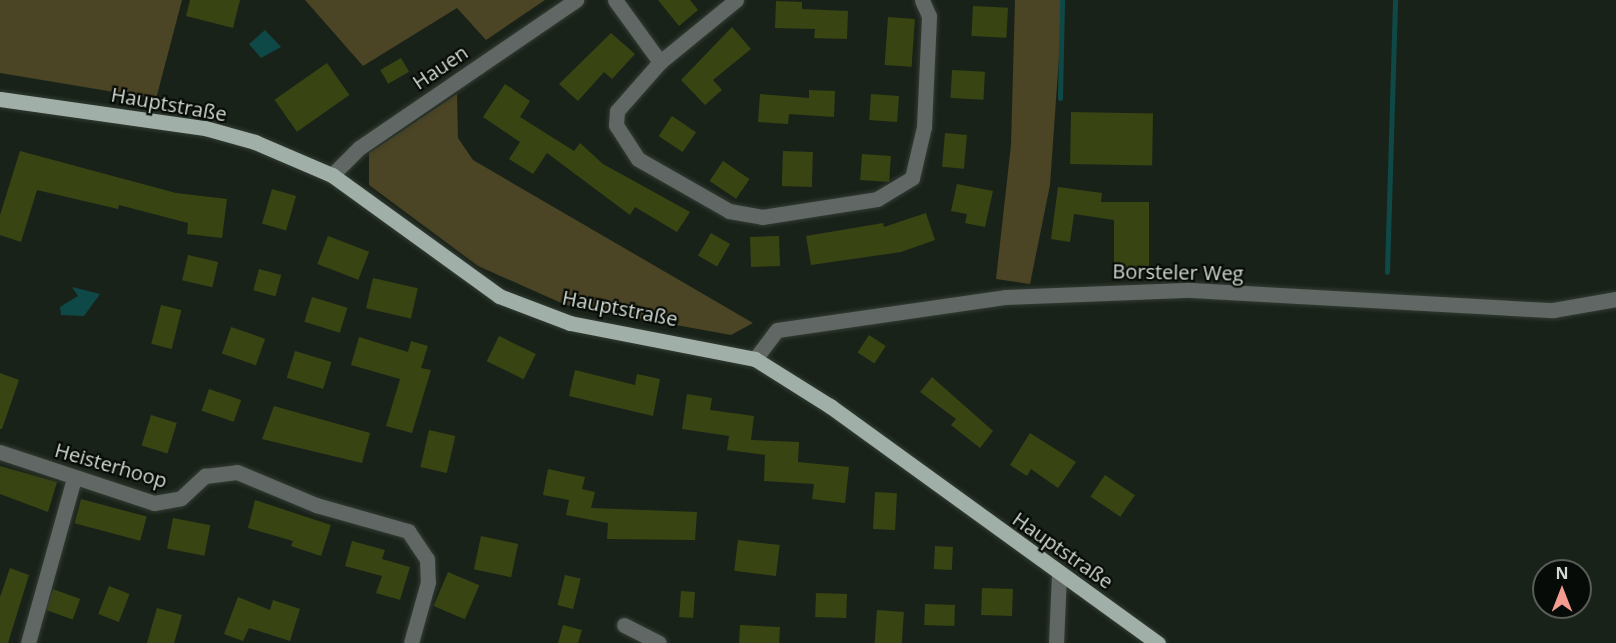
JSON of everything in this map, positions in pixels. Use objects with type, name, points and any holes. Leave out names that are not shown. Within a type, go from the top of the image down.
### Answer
[{"type":"main road","name":"Hauptstraße","points":[[0,99],[205,128],[302,159],[332,175],[499,296],[570,323],[755,359],[830,406],[1158,643]]},
{"type":"street","name":"Hauen","points":[[332,175],[359,148],[576,0]]},
{"type":"street","points":[[615,0],[660,62]]},
{"type":"street","points":[[736,0],[660,62],[617,111],[620,136],[638,159],[745,217],[877,199],[899,190],[919,164],[929,16],[922,0]]},
{"type":"street","name":"Borsteler Weg","points":[[755,359],[777,330],[1005,297],[1191,291],[1553,310],[1616,299]]},
{"type":"street","name":"Heisterhoop","points":[[0,452],[74,478],[168,504],[205,476],[237,472],[316,505],[408,531],[427,559],[428,582],[411,643]]},
{"type":"street","points":[[28,643],[74,478]]},
{"type":"street","points":[[1056,643],[1059,573]]},
{"type":"street","points":[[624,625],[659,643]]},
{"type":"shaded area","points":[[0,0],[182,0],[156,99],[0,73]]},
{"type":"shaded area","points":[[305,0],[545,0],[486,40],[457,8],[363,66]]},
{"type":"shaded area","points":[[1015,0],[1063,0],[1050,185],[1030,284],[996,279],[1011,145]]},
{"type":"shaded area","points":[[457,94],[458,138],[473,160],[753,323],[731,335],[566,305],[478,266],[369,185],[369,153]]},
{"type":"water","points":[[265,30],[281,47],[261,58],[249,44]]},
{"type":"water","points":[[72,287],[100,294],[84,316],[61,315],[60,307],[78,296]]},
{"type":"building","points":[[190,0],[240,0],[233,28],[186,16]]},
{"type":"building","points":[[658,0],[690,0],[698,10],[679,26]]},
{"type":"building","points":[[776,1],[802,2],[802,9],[848,11],[847,39],[814,38],[815,29],[775,28]]},
{"type":"building","points":[[973,6],[1008,8],[1006,38],[971,36]]},
{"type":"building","points":[[888,17],[915,19],[912,67],[885,65]]},
{"type":"building","points":[[732,27],[751,49],[713,80],[722,90],[705,105],[681,80]]},
{"type":"building","points":[[611,33],[635,54],[612,79],[604,72],[578,101],[559,84]]},
{"type":"building","points":[[401,58],[409,72],[388,84],[380,70]]},
{"type":"building","points":[[327,63],[349,95],[297,132],[275,100]]},
{"type":"building","points":[[952,70],[985,72],[983,100],[951,98]]},
{"type":"building","points":[[505,84],[530,101],[520,117],[574,151],[580,143],[603,164],[690,212],[677,232],[635,207],[630,215],[547,153],[533,174],[509,159],[520,142],[483,117]]},
{"type":"building","points":[[809,90],[835,91],[834,117],[789,114],[788,124],[758,122],[760,94],[809,98]]},
{"type":"building","points":[[871,94],[899,96],[897,122],[869,120]]},
{"type":"building","points":[[1071,112],[1153,113],[1152,165],[1070,164]]},
{"type":"building","points":[[672,116],[696,132],[683,152],[659,136]]},
{"type":"building","points":[[945,133],[967,135],[964,169],[942,167]]},
{"type":"building","points":[[20,151],[176,193],[227,199],[222,238],[187,234],[188,223],[119,205],[118,209],[37,190],[21,242],[0,235],[0,215]]},
{"type":"building","points":[[783,151],[813,152],[812,187],[782,186]]},
{"type":"building","points":[[862,154],[891,156],[889,182],[860,180]]},
{"type":"building","points":[[723,161],[750,179],[736,199],[710,181]]},
{"type":"building","points":[[957,184],[993,191],[985,227],[965,223],[967,214],[951,211]]},
{"type":"building","points":[[1058,187],[1102,193],[1101,202],[1149,202],[1149,269],[1114,269],[1114,220],[1074,214],[1070,242],[1051,239]]},
{"type":"building","points":[[272,189],[296,196],[286,230],[262,224]]},
{"type":"building","points":[[926,213],[935,240],[901,252],[811,265],[806,236],[883,223],[884,227]]},
{"type":"building","points":[[711,233],[730,244],[717,267],[698,256]]},
{"type":"building","points":[[328,236],[369,252],[358,280],[317,264]]},
{"type":"building","points":[[779,236],[780,266],[751,267],[750,237]]},
{"type":"building","points":[[188,255],[218,262],[212,287],[182,280]]},
{"type":"building","points":[[259,269],[281,275],[276,296],[253,290]]},
{"type":"building","points":[[373,278],[418,288],[411,319],[366,308]]},
{"type":"building","points":[[312,297],[347,308],[340,333],[304,322]]},
{"type":"building","points":[[161,305],[181,310],[172,349],[151,344]]},
{"type":"building","points":[[231,327],[265,339],[256,365],[222,353]]},
{"type":"building","points":[[869,335],[886,346],[874,364],[858,353]]},
{"type":"building","points":[[499,336],[536,354],[524,379],[487,361]]},
{"type":"building","points":[[359,337],[408,352],[411,341],[428,346],[421,368],[431,370],[412,433],[386,426],[400,379],[351,365]]},
{"type":"building","points":[[295,351],[331,362],[323,389],[287,378]]},
{"type":"building","points":[[575,370],[635,385],[637,374],[660,379],[653,416],[569,396]]},
{"type":"building","points":[[0,373],[19,380],[2,429],[0,429]]},
{"type":"building","points":[[932,377],[993,431],[980,448],[951,425],[956,419],[920,392]]},
{"type":"building","points":[[209,389],[241,400],[234,422],[202,411]]},
{"type":"building","points":[[687,394],[712,398],[710,410],[754,416],[751,440],[799,442],[798,462],[849,467],[845,503],[812,499],[814,484],[764,481],[765,455],[727,450],[729,436],[682,429]]},
{"type":"building","points":[[274,406],[370,433],[362,463],[262,439]]},
{"type":"building","points":[[151,415],[177,423],[167,453],[142,446]]},
{"type":"building","points":[[429,430],[455,436],[447,473],[420,467]]},
{"type":"building","points":[[1030,433],[1076,462],[1058,488],[1031,469],[1027,476],[1010,465]]},
{"type":"building","points":[[0,466],[57,482],[48,512],[0,494]]},
{"type":"building","points":[[548,469],[585,477],[582,489],[595,492],[591,508],[697,512],[695,540],[607,539],[608,523],[566,515],[569,500],[543,495]]},
{"type":"building","points":[[1105,475],[1135,495],[1120,517],[1090,497]]},
{"type":"building","points":[[875,492],[897,493],[895,530],[873,529]]},
{"type":"building","points":[[81,499],[147,517],[140,541],[75,523]]},
{"type":"building","points":[[255,500],[331,525],[321,556],[291,546],[293,541],[248,528]]},
{"type":"building","points":[[173,518],[210,525],[204,556],[167,548]]},
{"type":"building","points":[[481,536],[518,544],[511,577],[474,569]]},
{"type":"building","points":[[738,540],[780,545],[776,576],[734,571]]},
{"type":"building","points":[[352,541],[385,550],[382,559],[410,567],[400,600],[376,593],[382,576],[345,566]]},
{"type":"building","points":[[935,546],[953,547],[952,570],[934,569]]},
{"type":"building","points":[[10,568],[29,575],[8,643],[0,643],[0,597]]},
{"type":"building","points":[[448,572],[479,585],[465,619],[434,606]]},
{"type":"building","points":[[565,575],[581,579],[573,609],[558,605]]},
{"type":"building","points":[[109,586],[130,594],[119,622],[98,614]]},
{"type":"building","points":[[982,588],[1013,589],[1012,616],[981,615]]},
{"type":"building","points":[[53,589],[80,599],[73,620],[45,610]]},
{"type":"building","points":[[681,591],[695,592],[693,618],[679,617]]},
{"type":"building","points":[[816,593],[847,594],[846,618],[815,617]]},
{"type":"building","points":[[238,597],[270,610],[273,600],[300,609],[290,641],[249,628],[243,641],[224,634]]},
{"type":"building","points":[[925,604],[955,605],[954,626],[924,625]]},
{"type":"building","points":[[157,608],[182,615],[174,643],[147,643]]},
{"type":"building","points":[[877,610],[904,612],[902,643],[875,643]]},
{"type":"building","points":[[563,625],[582,630],[578,643],[558,643]]},
{"type":"building","points":[[740,625],[780,627],[779,643],[739,643]]},
{"type":"waterway","points":[[1060,98],[1062,0]]},
{"type":"waterway","points":[[1387,272],[1395,0]]}]
